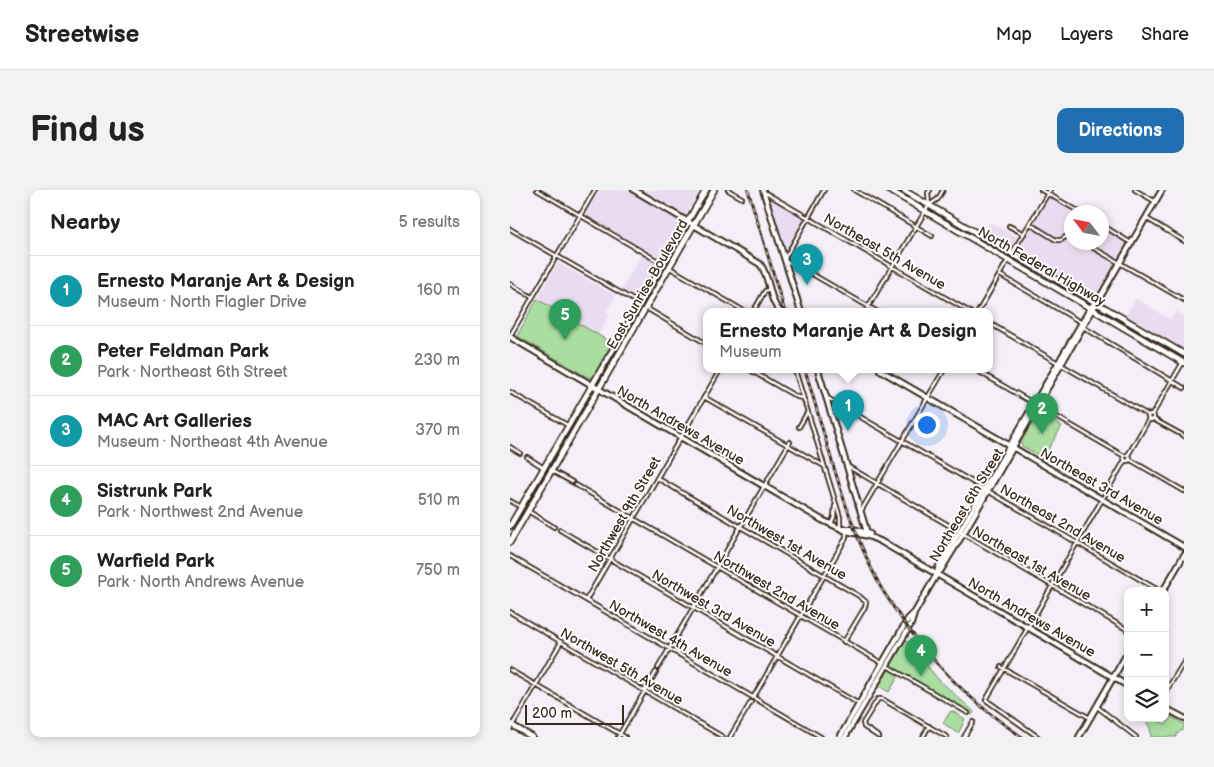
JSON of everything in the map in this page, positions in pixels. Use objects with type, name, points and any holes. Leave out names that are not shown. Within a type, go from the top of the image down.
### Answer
[{"type":"main road","points":[[634,190],[758,262],[765,272],[778,308]]},
{"type":"main road","name":"East Sunrise Boulevard","points":[[510,526],[706,190]]},
{"type":"main road","name":"East Sunrise Boulevard","points":[[510,542],[714,190]]},
{"type":"main road","name":"North Federal Highway","points":[[889,190],[1174,356],[1184,359]]},
{"type":"main road","name":"North Federal Highway","points":[[903,190],[1096,302],[1184,359]]},
{"type":"main road","name":"Northeast 6th Street","points":[[885,665],[908,619],[915,612],[937,574],[938,568],[961,533],[1162,190]]},
{"type":"main road","points":[[764,191],[800,308]]},
{"type":"main road","points":[[998,253],[1012,253]]},
{"type":"main road","points":[[1008,259],[1020,258]]},
{"type":"main road","points":[[644,296],[643,305],[646,308]]},
{"type":"main road","points":[[640,304],[642,309],[640,318]]},
{"type":"main road","name":"North Andrews Avenue","points":[[510,336],[592,386],[830,524],[843,530],[868,535]]},
{"type":"main road","points":[[819,373],[849,467],[868,535]]},
{"type":"main road","name":"Northeast 3rd Avenue","points":[[885,373],[1184,547]]},
{"type":"main road","points":[[544,468],[547,470],[545,482]]},
{"type":"main road","points":[[863,531],[864,518]]},
{"type":"main road","name":"North Andrews Avenue","points":[[843,530],[854,529],[863,531],[1124,684]]},
{"type":"main road","points":[[1164,587],[1184,555]]},
{"type":"main road","points":[[1078,737],[1124,659]]},
{"type":"main road","points":[[840,737],[885,665]]},
{"type":"main road","points":[[845,737],[885,665]]},
{"type":"main road","points":[[1169,710],[1184,718]]},
{"type":"main road","points":[[511,726],[532,737]]},
{"type":"street","points":[[537,190],[663,264]]},
{"type":"street","points":[[510,336],[595,190]]},
{"type":"street","points":[[728,190],[742,198]]},
{"type":"street","points":[[824,190],[785,261],[791,262],[869,307],[925,211],[928,205],[928,193],[930,190]]},
{"type":"street","points":[[854,190],[932,236]]},
{"type":"street","points":[[928,205],[938,199],[943,190]]},
{"type":"street","points":[[1041,190],[1068,205]]},
{"type":"street","points":[[1012,253],[1050,190]]},
{"type":"street","points":[[1135,190],[1156,202]]},
{"type":"street","name":"Northeast 5th Avenue","points":[[764,191],[963,308]]},
{"type":"street","points":[[1146,218],[1184,241]]},
{"type":"street","points":[[1030,224],[1056,240],[1064,238]]},
{"type":"street","points":[[1009,226],[1024,234]]},
{"type":"street","points":[[510,229],[640,304]]},
{"type":"street","points":[[1109,229],[1131,243]]},
{"type":"street","points":[[1097,250],[1184,300]]},
{"type":"street","points":[[980,308],[1008,259]]},
{"type":"street","points":[[670,268],[739,308]]},
{"type":"street","points":[[1000,275],[1184,388]]},
{"type":"street","points":[[510,284],[532,297]]},
{"type":"street","points":[[755,308],[765,292],[770,288]]},
{"type":"street","points":[[646,308],[703,342]]},
{"type":"street","points":[[993,325],[1184,436]]},
{"type":"street","points":[[1129,457],[1184,359]]},
{"type":"street","name":"Northwest 9th Street","points":[[586,600],[718,373]]},
{"type":"street","points":[[755,373],[797,397],[803,398]]},
{"type":"street","points":[[753,698],[846,538],[796,373]]},
{"type":"street","points":[[861,511],[942,373]]},
{"type":"street","points":[[981,373],[1125,458],[1129,457],[1184,491]]},
{"type":"street","points":[[510,392],[569,426]]},
{"type":"street","points":[[704,397],[789,444],[824,466]]},
{"type":"street","name":"Northeast 2nd Avenue","points":[[826,397],[1154,587]]},
{"type":"street","points":[[799,427],[808,412]]},
{"type":"street","points":[[658,668],[789,444]]},
{"type":"street","points":[[510,447],[520,453]]},
{"type":"street","points":[[527,457],[544,468]]},
{"type":"street","points":[[1038,737],[986,700],[1125,458]]},
{"type":"street","name":"Northeast 1st Avenue","points":[[849,467],[1124,628]]},
{"type":"street","points":[[552,471],[572,482]]},
{"type":"street","name":"Northwest 1st Avenue","points":[[657,478],[860,596],[866,602],[865,607],[844,642]]},
{"type":"street","name":"Northwest 2nd Avenue","points":[[576,485],[968,713]]},
{"type":"street","points":[[510,501],[521,507]]},
{"type":"street","points":[[830,524],[834,517],[835,502]]},
{"type":"street","points":[[528,511],[554,526]]},
{"type":"street","name":"Northwest 3rd Avenue","points":[[560,530],[859,704]]},
{"type":"street","name":"Northwest 4th Avenue","points":[[510,556],[821,737]]},
{"type":"street","name":"Northwest 5th Avenue","points":[[510,612],[723,737]]},
{"type":"street","points":[[511,726],[561,642]]},
{"type":"street","points":[[1169,687],[1184,662]]},
{"type":"street","points":[[1003,668],[1090,718]]},
{"type":"street","points":[[510,670],[619,736],[625,737]]},
{"type":"street","points":[[619,736],[656,672]]},
{"type":"street","points":[[879,737],[864,727],[863,723],[878,699],[882,699],[947,737]]},
{"type":"street","points":[[730,737],[750,702]]},
{"type":"street","points":[[1096,706],[1136,737]]},
{"type":"street","points":[[966,736],[973,722]]},
{"type":"street","points":[[923,737],[929,726]]},
{"type":"shaded area","points":[[599,190],[700,190],[637,300],[621,291],[644,250],[584,214]]},
{"type":"shaded area","points":[[769,197],[806,218],[785,255]]},
{"type":"shaded area","points":[[1048,197],[1064,206],[1064,250],[1109,250],[1109,232],[1128,243],[1096,297],[985,235],[991,223],[1022,240]]},
{"type":"shaded area","points":[[558,263],[616,296],[606,312],[610,314],[598,335],[537,299]]},
{"type":"shaded area","points":[[1136,299],[1170,319],[1176,311],[1184,316],[1184,350],[1126,315]]},
{"type":"green space","points":[[537,299],[612,343],[591,379],[517,336]]},
{"type":"green space","points":[[1039,412],[1062,426],[1043,458],[1022,446],[1021,442]]},
{"type":"green space","points":[[906,640],[938,679],[974,712],[972,715],[901,672],[889,692],[879,686]]},
{"type":"green space","points":[[952,711],[965,719],[957,733],[943,723]]},
{"type":"green space","points":[[1169,715],[1184,724],[1184,731],[1182,730],[1176,737],[1151,737],[1150,728],[1147,722],[1166,724],[1171,717]]},
{"type":"railway","points":[[748,190],[784,308]]},
{"type":"railway","points":[[806,373],[855,531],[881,589],[921,645],[952,679],[985,710],[1022,737]]},
{"type":"place","name":"MAC Art Galleries","points":[[807,285]]},
{"type":"place","name":"Warfield Park","points":[[565,340]]},
{"type":"place","name":"Ernesto Maranje Art & Design","points":[[848,431]]},
{"type":"place","name":"Peter Feldman Park","points":[[1042,434]]},
{"type":"place","name":"Sistrunk Park","points":[[921,676]]}]
